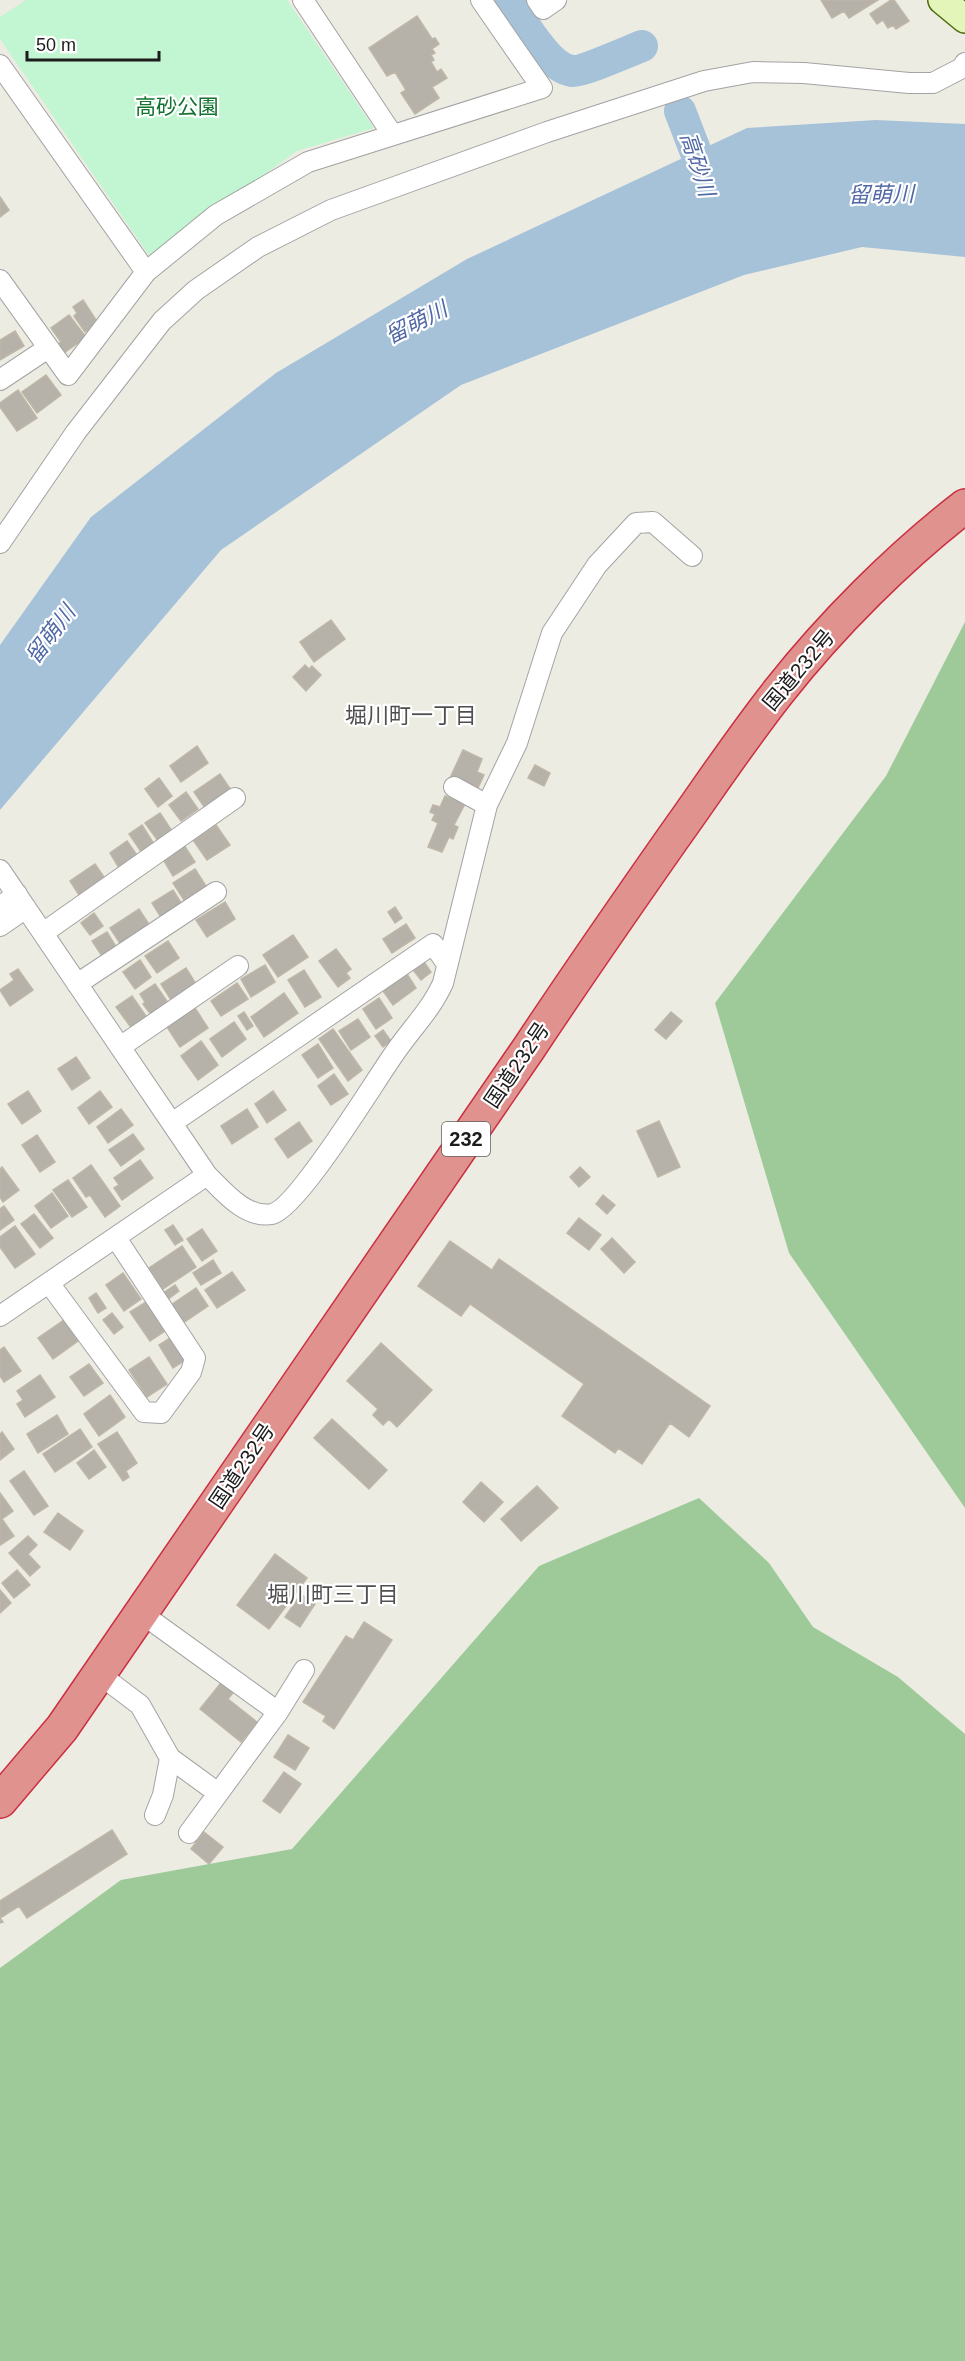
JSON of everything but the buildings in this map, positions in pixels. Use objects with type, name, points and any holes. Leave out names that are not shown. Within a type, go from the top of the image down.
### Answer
[{"type":"highway","name":"国道232号","points":[[0,1802],[62,1728],[530,1048],[578,974],[767,708],[838,623],[932,532],[965,506]]},
{"type":"street","points":[[303,0],[392,134]]},
{"type":"street","points":[[0,280],[68,375],[146,272],[216,215],[308,162],[542,88],[480,0]]},
{"type":"street","points":[[537,0],[543,9],[556,0]]},
{"type":"street","points":[[942,0],[965,19]]},
{"type":"street","points":[[0,543],[76,432],[162,321],[196,290],[258,247],[331,210],[548,132],[704,81],[753,72],[804,73],[909,83],[933,83],[962,68],[965,63]]},
{"type":"street","points":[[0,65],[146,272]]},
{"type":"street","points":[[0,380],[48,348]]},
{"type":"street","points":[[0,870],[207,1175],[234,1202],[262,1215],[275,1214],[299,1192],[324,1160],[395,1051],[435,1001],[443,982],[487,805],[517,742],[552,633],[597,565],[636,524],[653,522],[693,556]]},
{"type":"street","points":[[454,787],[487,805]]},
{"type":"street","points":[[43,933],[235,798]]},
{"type":"street","points":[[78,984],[216,892]]},
{"type":"street","points":[[0,907],[18,897]]},
{"type":"street","points":[[0,926],[18,897]]},
{"type":"street","points":[[172,1123],[433,944],[447,964]]},
{"type":"street","points":[[120,1047],[238,966]]},
{"type":"street","points":[[0,1316],[207,1175]]},
{"type":"street","points":[[50,1283],[144,1412],[161,1413],[191,1372],[195,1358],[116,1238]]},
{"type":"street","points":[[141,1613],[278,1712]]},
{"type":"street","points":[[189,1833],[278,1712],[304,1670]]},
{"type":"street","points":[[99,1674],[140,1705],[170,1758],[218,1793]]},
{"type":"street","points":[[155,1815],[163,1795],[170,1758]]},
{"type":"green space","name":"高砂公園","points":[[26,0],[287,0],[374,128],[297,151],[150,257],[0,39],[0,17]]},
{"type":"green space","points":[[965,622],[965,1508],[789,1253],[715,1003],[886,776]]},
{"type":"green space","points":[[699,1498],[769,1563],[813,1627],[898,1677],[965,1734],[965,2361],[0,2361],[0,1968],[121,1880],[292,1849],[539,1566]]},
{"type":"water","name":"留萌川","points":[[876,120],[965,124],[965,257],[862,247],[744,275],[461,385],[221,550],[0,810],[0,645],[91,517],[276,373],[467,259],[747,128]]},
{"type":"waterway","name":"高砂川","points":[[508,0],[544,52],[563,68],[572,71],[595,65],[642,46]]},
{"type":"waterway","name":"高砂川","points":[[680,111],[709,194]]},
{"type":"district","name":"堀川町一丁目","points":[[411,715]]},
{"type":"district","name":"堀川町三丁目","points":[[333,1594]]}]
